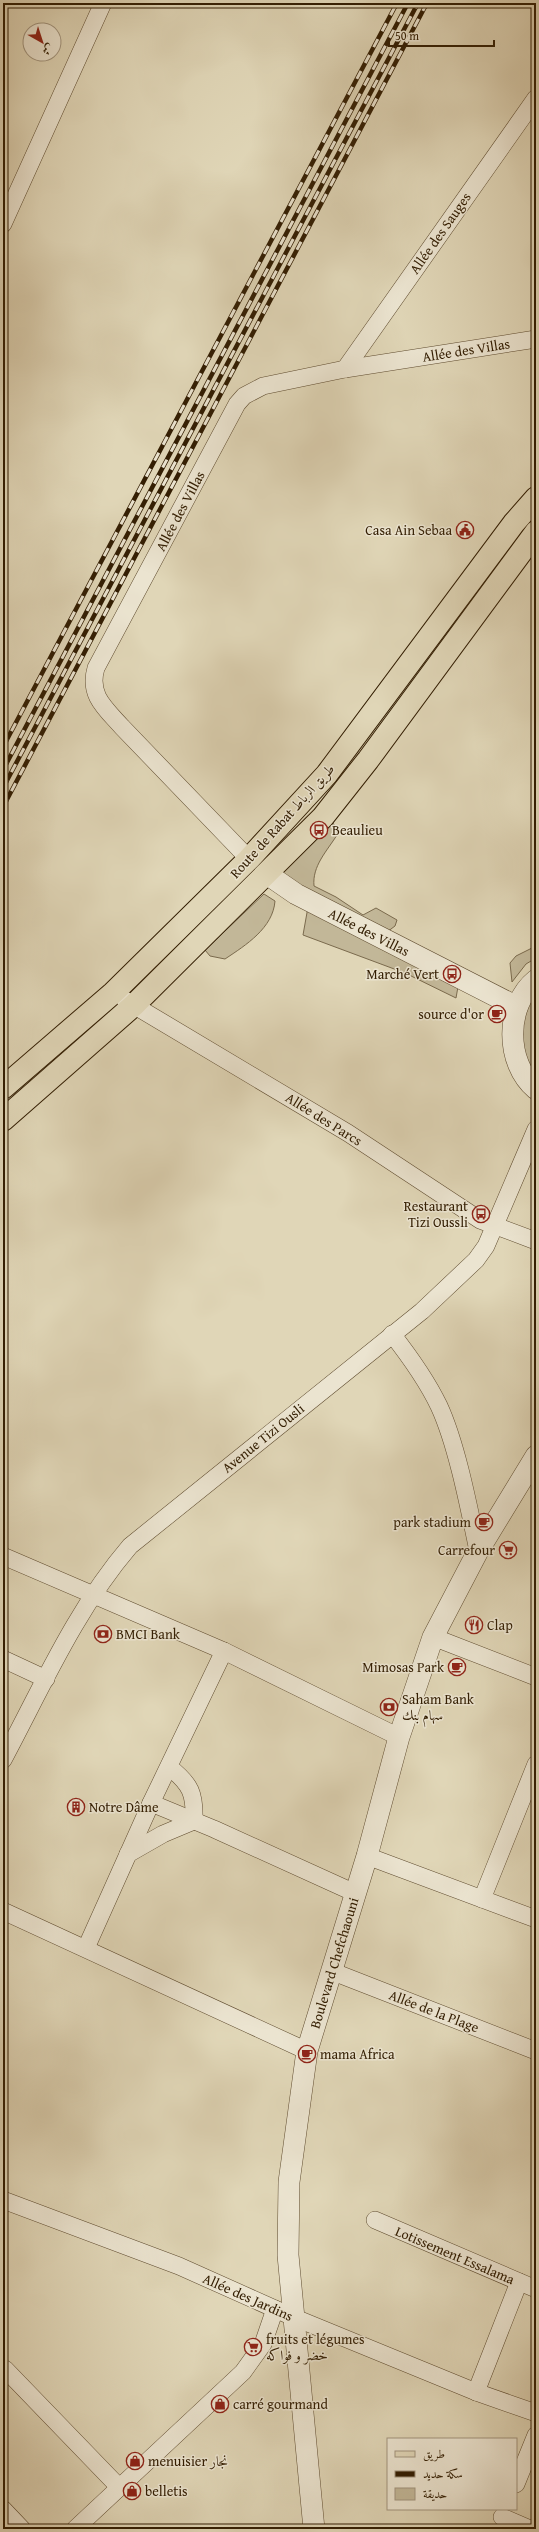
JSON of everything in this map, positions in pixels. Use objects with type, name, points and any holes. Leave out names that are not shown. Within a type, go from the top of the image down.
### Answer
[{"type":"main road","name":"Route de Rabat طريق الرباط","points":[[3,1088],[113,993],[249,859],[327,774],[514,523],[536,498]]},
{"type":"main road","name":"Route de Rabat طريق الرباط","points":[[3,1120],[134,1005],[323,817],[349,785],[536,532]]},
{"type":"street","points":[[3,224],[103,3]]},
{"type":"street","name":"Allée des Sauges","points":[[345,369],[536,98]]},
{"type":"street","name":"Allée des Villas","points":[[249,859],[102,705],[92,682],[96,668],[237,404],[244,396],[263,386],[345,369],[536,339]]},
{"type":"street","name":"Allée des Villas","points":[[267,874],[296,894],[517,1007]]},
{"type":"street","points":[[536,980],[531,984],[517,1007],[512,1028],[514,1049],[520,1068],[536,1089]]},
{"type":"street","name":"Allée des Parcs","points":[[113,993],[348,1133],[473,1216],[495,1227],[536,1241]]},
{"type":"street","name":"Avenue Tizi Ousli","points":[[3,1760],[92,1595],[109,1570],[130,1546],[422,1311],[476,1260],[486,1246],[495,1227],[536,1129]]},
{"type":"street","points":[[392,1334],[422,1374],[439,1407],[450,1439],[478,1551]]},
{"type":"street","name":"Boulevard Chefchaouni","points":[[314,2529],[284,2313],[288,2255],[289,2182],[307,2051],[367,1856],[400,1737],[433,1637],[478,1551],[536,1456]]},
{"type":"street","points":[[3,1556],[224,1651],[400,1737]]},
{"type":"street","points":[[433,1637],[536,1677]]},
{"type":"street","points":[[86,1948],[151,1803],[224,1651]]},
{"type":"street","points":[[3,1659],[46,1679]]},
{"type":"street","points":[[482,1899],[536,1764]]},
{"type":"street","points":[[169,1767],[184,1780],[194,1795],[194,1821]]},
{"type":"street","points":[[151,1803],[355,1893]]},
{"type":"street","points":[[128,1855],[163,1834],[194,1821]]},
{"type":"street","points":[[367,1856],[536,1919]]},
{"type":"street","points":[[3,1911],[307,2051]]},
{"type":"street","name":"Allée de la Plage","points":[[331,1971],[536,2051]]},
{"type":"street","name":"Allée des Jardins","points":[[3,2200],[179,2266],[284,2313],[476,2392],[536,2413]]},
{"type":"street","name":"Lotissement Essalama","points":[[375,2220],[536,2289]]},
{"type":"street","points":[[476,2392],[519,2282]]},
{"type":"street","points":[[86,2525],[118,2486],[243,2372],[284,2313]]},
{"type":"street","points":[[5,2369],[118,2486]]},
{"type":"street","points":[[517,2482],[536,2435]]},
{"type":"street","points":[[3,2509],[22,2529]]},
{"type":"street","points":[[502,2518],[530,2529]]},
{"type":"green space","points":[[329,821],[334,824],[337,835],[318,865],[315,872],[314,886],[336,897],[363,915],[376,908],[397,920],[395,926],[387,932],[279,875]]},
{"type":"green space","points":[[264,894],[275,901],[273,911],[264,928],[250,942],[225,959],[210,956],[205,950]]},
{"type":"green space","points":[[308,907],[459,981],[456,998],[405,973],[303,935]]},
{"type":"green space","points":[[536,946],[536,958],[526,964],[512,982],[510,963],[516,956]]},
{"type":"green space","points":[[536,990],[536,1078],[523,1058],[521,1017]]},
{"type":"railway","points":[[3,747],[397,3]]},
{"type":"railway","points":[[3,770],[408,3]]},
{"type":"railway","points":[[3,788],[418,3]]},
{"type":"railway","points":[[3,807],[427,3]]},
{"type":"place","name":"Casa Ain Sebaa","points":[[465,530]]},
{"type":"place","name":"Beaulieu","points":[[319,830]]},
{"type":"place","name":"Marché Vert","points":[[452,974]]},
{"type":"place","name":"source d'or","points":[[497,1014]]},
{"type":"place","name":"Restaurant Tizi Oussli","points":[[481,1214]]},
{"type":"place","name":"park stadium","points":[[484,1522]]},
{"type":"place","name":"Carrefour","points":[[508,1550]]},
{"type":"place","name":"Clap","points":[[474,1625]]},
{"type":"place","name":"BMCI Bank","points":[[103,1634]]},
{"type":"place","name":"Mimosas Park","points":[[457,1667]]},
{"type":"place","name":"Saham Bank سهام بنك","points":[[389,1707]]},
{"type":"place","name":"Notre Dâme","points":[[76,1807]]},
{"type":"place","name":"mama Africa","points":[[307,2054]]},
{"type":"place","name":"fruits et légumes خضر و فواكه","points":[[253,2347]]},
{"type":"place","name":"carré gourmand","points":[[220,2404]]},
{"type":"place","name":"menuisier نجار","points":[[135,2461]]},
{"type":"place","name":"belletis","points":[[132,2491]]}]
